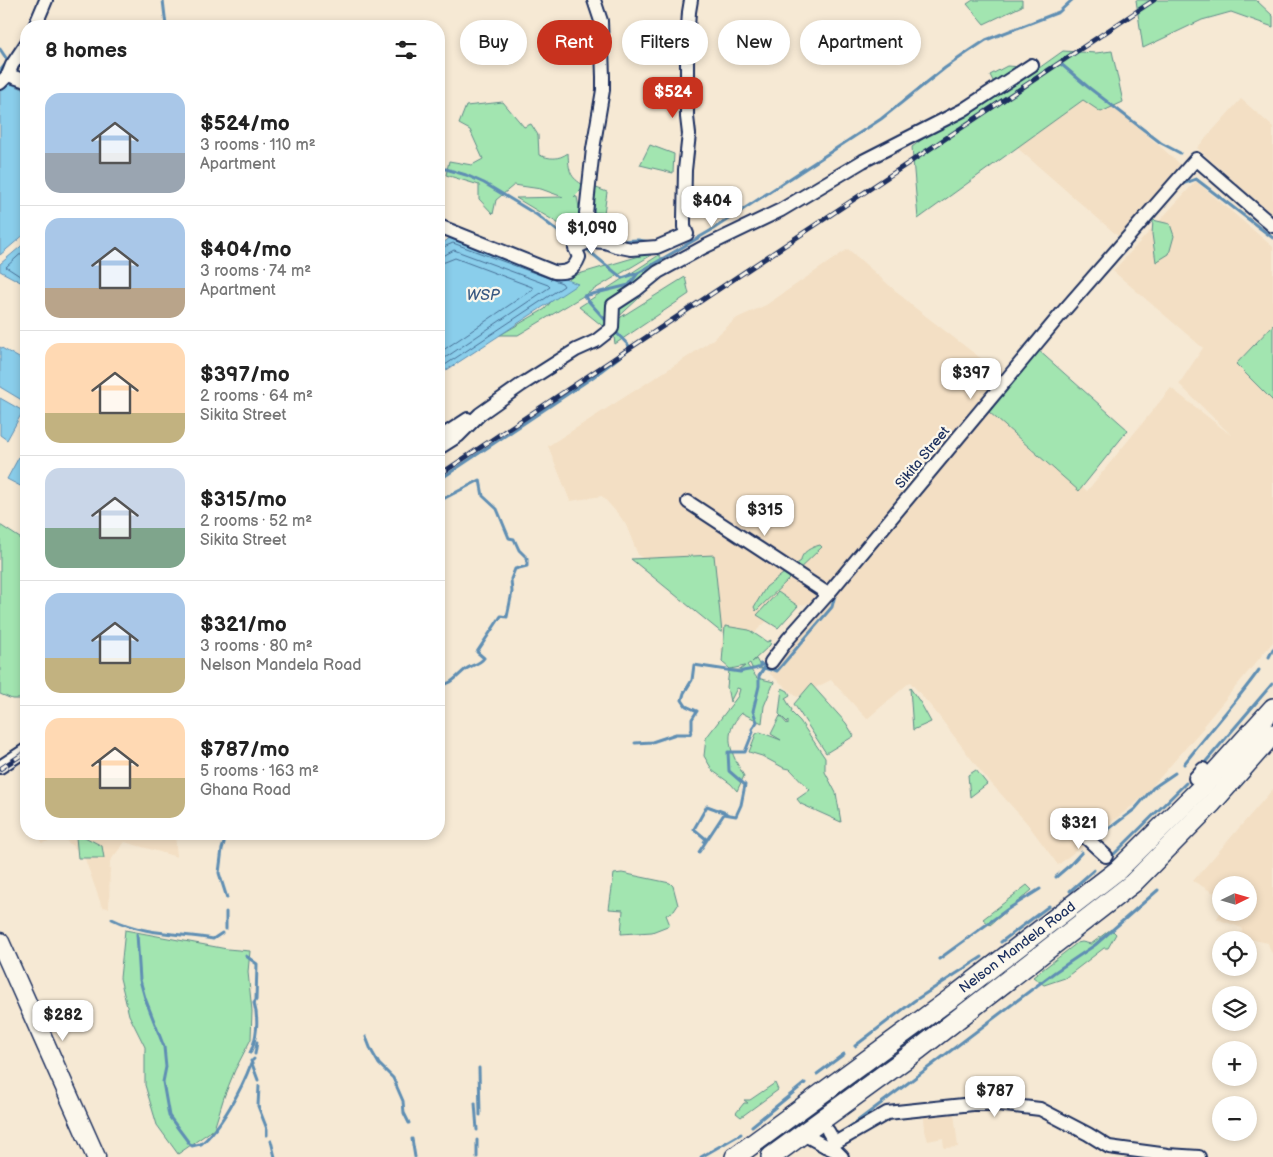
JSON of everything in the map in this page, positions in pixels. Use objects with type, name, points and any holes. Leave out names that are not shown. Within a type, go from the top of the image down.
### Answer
[{"type":"main road","name":"Nelson Mandela Road","points":[[735,1157],[956,994],[1118,870],[1199,790],[1273,708]]},
{"type":"main road","name":"Nelson Mandela Road","points":[[771,1157],[919,1049],[1133,883],[1212,803],[1273,734]]},
{"type":"street","points":[[38,20],[46,0]]},
{"type":"street","points":[[594,0],[602,21],[603,90],[592,149],[586,212],[592,227],[605,242]]},
{"type":"street","points":[[574,248],[590,241],[605,242],[623,248],[645,249],[663,245],[687,234],[684,227],[684,219],[685,170],[689,134],[687,117],[688,30],[691,0]]},
{"type":"street","points":[[20,53],[4,79],[20,80]]},
{"type":"street","points":[[445,434],[480,414],[576,350],[596,341],[612,328],[612,306],[658,272],[704,247],[781,210],[863,161],[956,114],[1032,65]]},
{"type":"street","name":"Sikita Street","points":[[770,662],[1061,314],[1196,159],[1273,226]]},
{"type":"street","points":[[574,248],[584,231],[592,227]]},
{"type":"street","points":[[445,228],[554,272],[566,273],[575,268],[579,257],[574,248]]},
{"type":"street","points":[[445,444],[458,436],[480,414]]},
{"type":"street","points":[[688,502],[828,594]]},
{"type":"street","points":[[0,767],[20,754]]},
{"type":"street","points":[[1070,823],[1106,856]]},
{"type":"street","points":[[0,942],[96,1157]]},
{"type":"street","points":[[830,1144],[887,1113],[973,1104],[997,1104],[1040,1109],[1109,1147],[1199,1157]]},
{"type":"street","points":[[828,1131],[830,1144]]},
{"type":"street","points":[[803,1134],[830,1144],[842,1157]]},
{"type":"shaded area","points":[[1094,88],[1180,164],[1154,203],[1118,236],[1014,145]]},
{"type":"shaded area","points":[[1241,99],[1273,127],[1273,216],[1197,148]]},
{"type":"shaded area","points":[[1196,181],[1273,247],[1273,642],[1204,727],[1142,798],[1058,865],[1027,823],[982,773],[935,711],[910,682],[867,719],[831,680],[797,697],[769,673],[832,590],[992,409],[1087,491],[1171,388],[1232,436],[1179,384],[1203,348],[1113,271]]},
{"type":"shaded area","points":[[848,249],[914,307],[1005,377],[943,449],[941,448],[943,450],[813,602],[778,611],[758,629],[742,656],[723,654],[721,651],[722,639],[725,635],[700,604],[638,555],[626,525],[602,496],[570,501],[548,446],[689,356],[712,340],[737,318],[766,305]]},
{"type":"shaded area","points":[[1273,789],[1273,953],[1268,943],[1257,941],[1257,931],[1242,931],[1242,928],[1223,921],[1258,921],[1258,876],[1212,876],[1212,892],[1193,881]]},
{"type":"shaded area","points":[[41,840],[54,840],[41,843]]},
{"type":"shaded area","points":[[65,840],[176,840],[177,857],[125,842],[110,861],[109,908],[102,907],[84,856]]},
{"type":"shaded area","points":[[954,1113],[958,1147],[944,1148],[943,1138],[928,1141],[924,1117]]},
{"type":"green space","points":[[973,0],[1022,0],[1022,6],[984,24],[967,4]]},
{"type":"green space","points":[[1136,0],[1256,0],[1273,16],[1273,27],[1231,12],[1202,20],[1143,48]]},
{"type":"green space","points":[[1063,51],[1096,53],[1112,51],[1123,102],[1101,112],[1083,100],[918,219],[912,147],[995,85],[990,75],[1007,66],[1039,68]]},
{"type":"green space","points":[[503,102],[524,127],[531,124],[538,135],[539,155],[554,158],[568,153],[571,173],[576,180],[585,186],[574,197],[577,197],[581,218],[566,228],[516,198],[563,197],[541,189],[514,185],[496,200],[493,214],[479,199],[479,185],[446,175],[449,161],[472,165],[483,159],[470,130],[459,124],[466,106]]},
{"type":"green space","points":[[650,145],[674,154],[673,173],[640,165]]},
{"type":"green space","points":[[591,186],[607,192],[604,213],[590,212]]},
{"type":"green space","points":[[1153,220],[1170,224],[1174,236],[1169,254],[1156,262],[1152,234]]},
{"type":"green space","points":[[660,250],[518,335],[500,335],[545,309],[572,276]]},
{"type":"green space","points":[[659,255],[666,264],[638,299],[613,322],[685,277],[689,294],[615,344],[612,322],[605,328],[579,307]]},
{"type":"green space","points":[[1273,325],[1273,401],[1236,364]]},
{"type":"green space","points":[[1037,349],[1128,430],[1079,491],[989,412]]},
{"type":"green space","points":[[0,525],[20,538],[20,699],[12,699],[0,694]]},
{"type":"green space","points":[[820,545],[822,547],[756,611],[754,607],[766,587],[801,561],[801,558],[808,550]]},
{"type":"green space","points":[[714,555],[722,633],[631,559]]},
{"type":"green space","points":[[778,592],[798,606],[778,628],[757,615]]},
{"type":"green space","points":[[725,626],[749,630],[767,642],[771,640],[770,645],[752,662],[756,659],[762,669],[752,668],[750,663],[747,665],[757,678],[774,682],[764,706],[762,723],[742,713],[732,728],[730,736],[732,752],[744,776],[737,791],[731,784],[713,771],[704,756],[706,738],[738,696],[740,689],[737,688],[730,702],[727,687],[729,670],[740,670],[745,666],[730,669],[722,662]]},
{"type":"green space","points":[[811,684],[846,723],[854,736],[826,753],[794,704]]},
{"type":"green space","points":[[782,688],[788,691],[790,695],[785,698],[792,710],[791,712],[800,721],[825,758],[825,772],[836,793],[841,822],[801,804],[797,799],[810,790],[790,769],[749,752],[756,734],[760,732],[781,740],[771,734],[780,716],[788,725],[788,721],[779,714]]},
{"type":"green space","points":[[910,688],[931,722],[913,730]]},
{"type":"green space","points":[[976,770],[987,784],[970,797],[968,775]]},
{"type":"green space","points":[[76,840],[91,840],[102,846],[104,858],[78,858]]},
{"type":"green space","points":[[622,873],[670,883],[673,886],[678,905],[674,911],[666,915],[670,925],[652,932],[621,934],[623,910],[609,909],[614,874]]},
{"type":"green space","points":[[1027,885],[1032,890],[990,925],[983,919]]},
{"type":"green space","points":[[1111,929],[1116,934],[1108,948],[1104,948],[1065,978],[1044,985],[1033,977],[1077,943],[1091,944]]},
{"type":"green space","points":[[125,930],[227,949],[250,951],[248,972],[252,1011],[251,1039],[235,1070],[214,1129],[178,1154],[157,1125],[145,1085],[145,1047],[129,1015],[120,978]]},
{"type":"green space","points":[[775,1083],[778,1090],[741,1117],[736,1113],[744,1103],[748,1103],[744,1100],[750,1100]]},
{"type":"water","points":[[5,82],[20,88],[20,238],[0,255],[0,87]]},
{"type":"water","name":"WSP","points":[[451,237],[578,284],[445,371],[445,242]]},
{"type":"water","points":[[20,247],[20,282],[0,271],[0,264]]},
{"type":"water","points":[[0,347],[20,359],[20,399],[0,387]]},
{"type":"water","points":[[0,398],[20,409],[20,416],[7,440],[0,435]]},
{"type":"water","points":[[20,455],[20,486],[7,479]]},
{"type":"waterway","points":[[163,0],[165,20]]},
{"type":"waterway","points":[[608,323],[584,296],[629,285],[638,273],[710,231],[881,119],[945,68],[986,40],[1059,12],[1072,0]]},
{"type":"waterway","points":[[0,49],[8,61]]},
{"type":"waterway","points":[[0,71],[8,61]]},
{"type":"waterway","points":[[1061,64],[1161,143],[1180,153]]},
{"type":"waterway","points":[[445,169],[484,183],[537,215],[568,239],[580,242]]},
{"type":"waterway","points":[[1182,184],[1196,179],[1273,238]]},
{"type":"waterway","points":[[593,203],[593,217]]},
{"type":"waterway","points":[[618,241],[638,240],[651,242]]},
{"type":"waterway","points":[[584,247],[622,278],[638,273]]},
{"type":"waterway","points":[[445,476],[593,377],[631,348],[613,329]]},
{"type":"waterway","points":[[445,498],[480,480],[483,496],[497,509],[509,538],[514,539],[519,550],[527,558],[527,566],[515,569],[511,579],[512,592],[507,617],[501,616],[477,652],[484,658],[445,684]]},
{"type":"waterway","points":[[635,743],[652,742],[676,734],[690,734],[692,719],[697,711],[686,706],[682,700],[692,680],[694,665],[740,672],[760,667],[760,664],[777,671],[832,607],[836,591]]},
{"type":"waterway","points":[[1269,657],[1273,649]]},
{"type":"waterway","points":[[699,852],[724,814],[736,816],[741,805],[745,785],[729,771],[728,752],[745,752],[753,732],[752,729],[757,722],[753,711],[759,686],[759,676],[764,668],[771,670]]},
{"type":"waterway","points":[[1184,764],[1259,670]]},
{"type":"waterway","points":[[1202,766],[1272,684]]},
{"type":"waterway","points":[[1100,838],[1106,831],[1135,809],[1153,788],[1175,773]]},
{"type":"waterway","points":[[1110,858],[1186,783]]},
{"type":"waterway","points":[[704,842],[706,839],[694,829],[707,806],[726,813]]},
{"type":"waterway","points":[[225,840],[219,873],[227,898]]},
{"type":"waterway","points":[[1056,877],[1082,852]]},
{"type":"waterway","points":[[1070,891],[1094,870]]},
{"type":"waterway","points":[[939,959],[1008,909],[1040,889]]},
{"type":"waterway","points":[[847,1129],[1055,972],[1095,945],[1158,890]]},
{"type":"waterway","points":[[1001,942],[1049,906]]},
{"type":"waterway","points":[[226,912],[226,929]]},
{"type":"waterway","points":[[112,919],[136,928],[162,933],[213,939],[222,933]]},
{"type":"waterway","points":[[137,934],[140,980],[164,1047],[166,1067],[163,1082],[169,1116],[192,1146],[200,1144]]},
{"type":"waterway","points":[[246,956],[257,964],[256,1000],[254,1003],[256,1028],[250,1053]]},
{"type":"waterway","points":[[855,1046],[914,1001],[982,957]]},
{"type":"waterway","points":[[366,1037],[379,1064],[393,1078],[403,1101],[404,1113],[409,1123]]},
{"type":"waterway","points":[[255,1054],[257,1042]]},
{"type":"waterway","points":[[817,1074],[844,1054]]},
{"type":"waterway","points":[[251,1061],[258,1080]]},
{"type":"waterway","points":[[201,1144],[209,1137],[230,1107],[251,1064]]},
{"type":"waterway","points":[[479,1068],[480,1115]]},
{"type":"waterway","points":[[752,1126],[805,1083]]},
{"type":"waterway","points":[[259,1086],[258,1106],[267,1129],[267,1135]]},
{"type":"waterway","points":[[475,1103],[477,1130]]},
{"type":"waterway","points":[[701,1157],[741,1134]]},
{"type":"waterway","points":[[412,1139],[415,1157]]},
{"type":"waterway","points":[[477,1140],[477,1157]]},
{"type":"waterway","points":[[271,1141],[275,1157]]},
{"type":"railway","points":[[445,471],[1154,0]]},
{"type":"railway","points":[[0,769],[20,756]]}]
